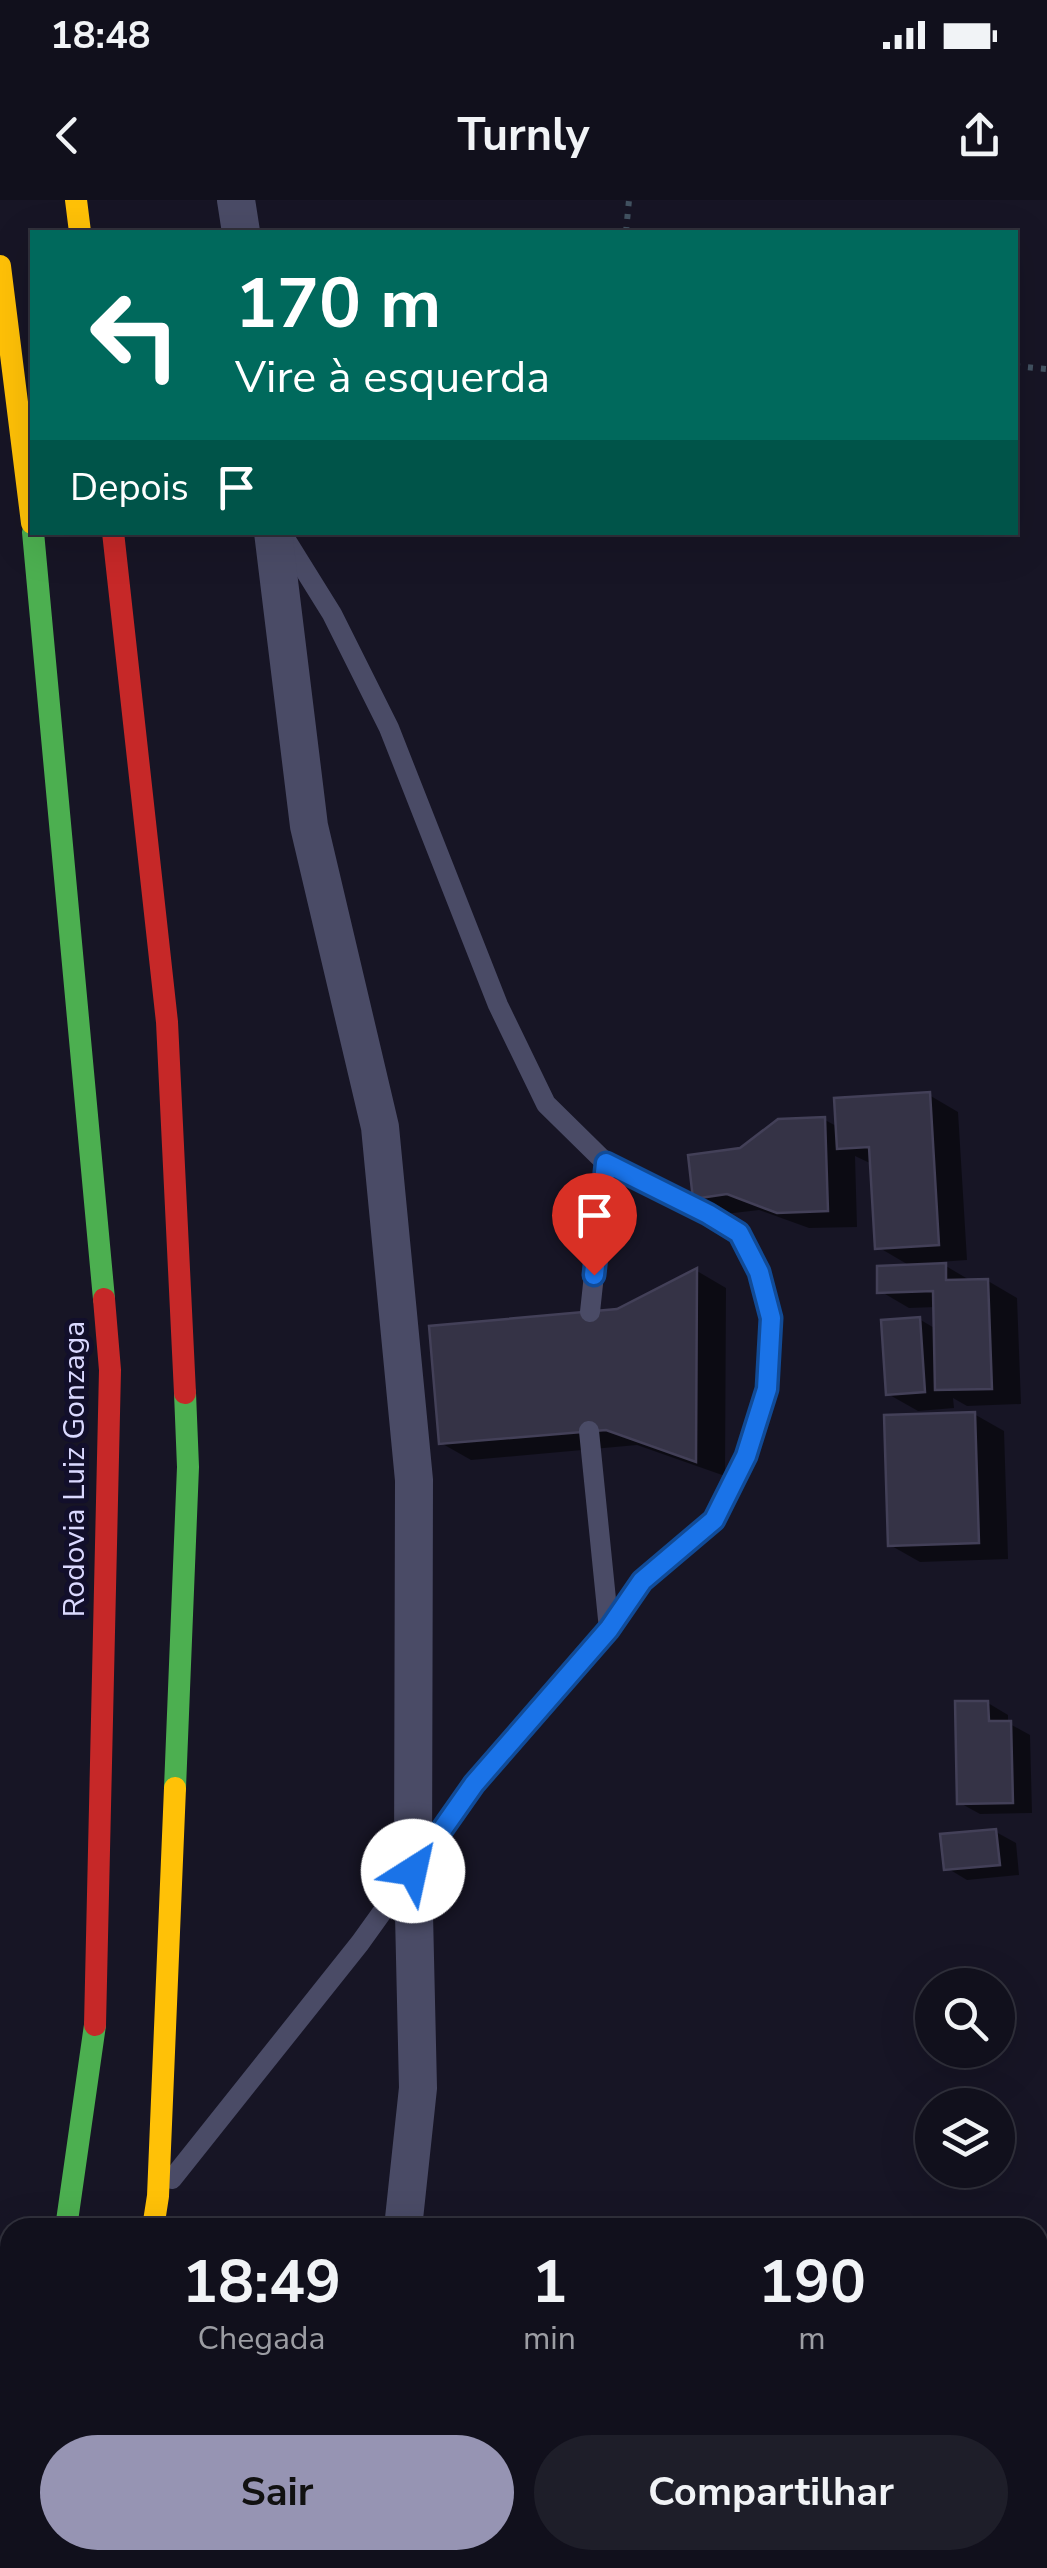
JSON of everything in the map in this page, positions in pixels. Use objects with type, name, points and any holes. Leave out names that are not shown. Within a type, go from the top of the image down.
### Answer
[{"type":"highway","points":[[76,200],[80,230]]},
{"type":"highway","points":[[0,266],[30,504]]},
{"type":"highway","name":"Rodovia Luiz Gonzaga","points":[[34,535],[110,1370],[94,2022],[67,2218]]},
{"type":"highway","points":[[113,535],[167,1022],[188,1468],[155,2218]]},
{"type":"street","points":[[236,200],[241,230]]},
{"type":"street","points":[[273,535],[310,826],[380,1127],[414,1480],[413,1871],[418,2088],[404,2218]]},
{"type":"lane","points":[[0,471],[27,475]]},
{"type":"lane","points":[[158,2196],[360,1943],[474,1784],[609,1629],[642,1581],[714,1520],[746,1456],[767,1389],[771,1318],[759,1272],[739,1233],[606,1163],[546,1104],[498,1005],[388,728],[332,614],[283,535]]},
{"type":"lane","points":[[590,1312],[606,1163]]},
{"type":"lane","points":[[589,1431],[609,1629]]},
{"type":"path","points":[[626,230],[629,200]]},
{"type":"path","points":[[1018,366],[1047,369]]},
{"type":"building","points":[[930,1092],[939,1245],[875,1249],[869,1147],[837,1149],[834,1098]]},
{"type":"building","points":[[825,1117],[828,1211],[777,1213],[727,1194],[693,1199],[688,1155],[740,1148],[778,1119]]},
{"type":"building","points":[[946,1263],[946,1280],[988,1279],[992,1389],[935,1390],[933,1291],[877,1293],[877,1266]]},
{"type":"building","points":[[697,1268],[696,1462],[606,1430],[439,1444],[429,1326],[617,1309]]},
{"type":"building","points":[[920,1317],[925,1392],[886,1395],[881,1320]]},
{"type":"building","points":[[975,1412],[979,1543],[888,1546],[884,1415]]},
{"type":"building","points":[[955,1701],[988,1701],[989,1721],[1011,1721],[1013,1803],[957,1804]]},
{"type":"building","points":[[996,1829],[1000,1865],[944,1870],[940,1834]]},
{"type":"traffic: fast","points":[[33,535],[104,1299]]},
{"type":"traffic: fast","points":[[175,1788],[188,1467],[185,1393]]},
{"type":"traffic: fast","points":[[67,2218],[95,2025]]},
{"type":"traffic: slow","points":[[76,200],[80,230]]},
{"type":"traffic: slow","points":[[0,266],[30,507]]},
{"type":"traffic: slow","points":[[155,2218],[175,1788]]},
{"type":"traffic: jam","points":[[113,535],[167,1022],[185,1393]]},
{"type":"traffic: jam","points":[[95,2025],[110,1370],[104,1299]]},
{"type":"route","points":[[413,1871],[474,1784],[609,1629],[642,1581],[714,1520],[746,1456],[757,1422],[767,1389],[771,1318],[759,1272],[739,1233],[606,1163],[594,1275]]}]
